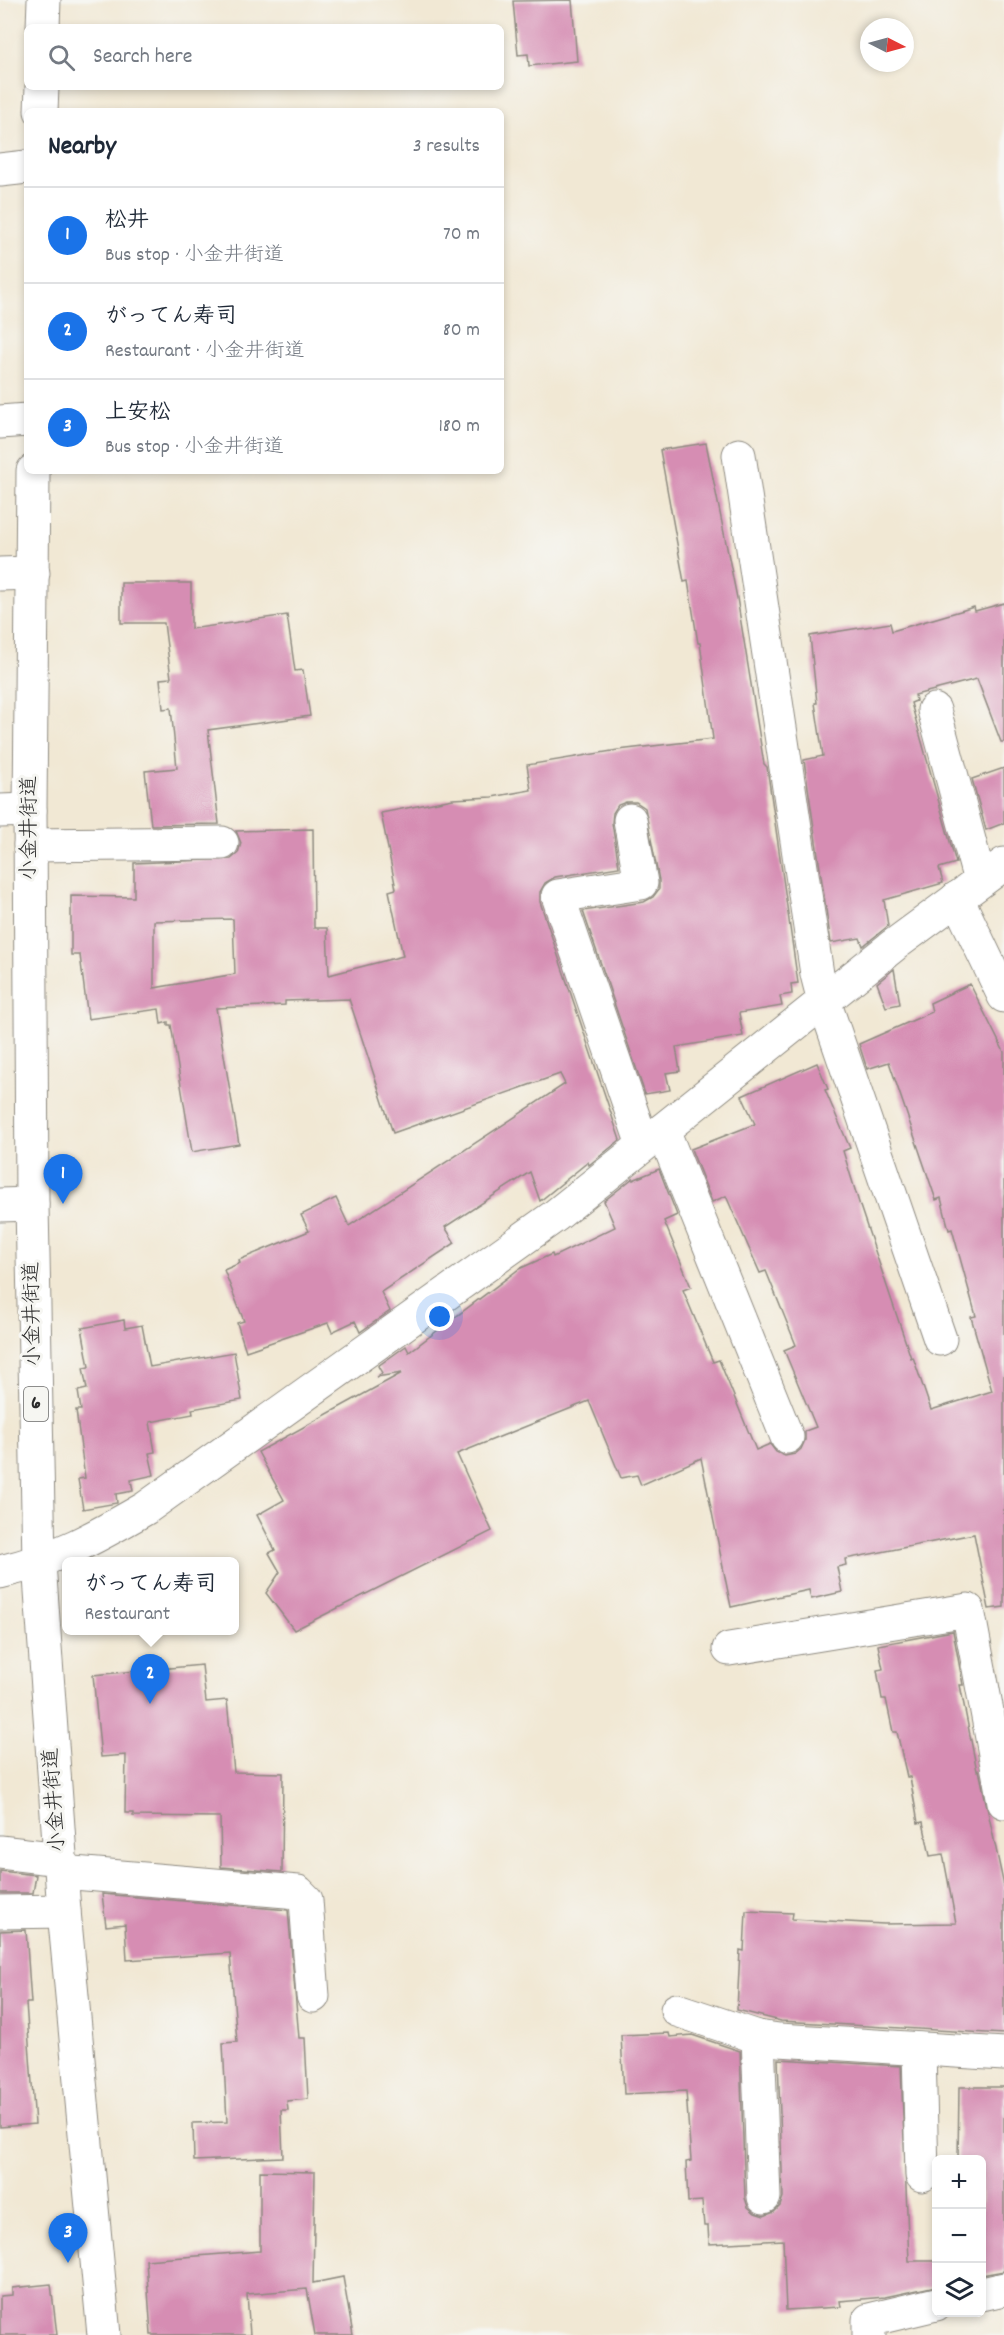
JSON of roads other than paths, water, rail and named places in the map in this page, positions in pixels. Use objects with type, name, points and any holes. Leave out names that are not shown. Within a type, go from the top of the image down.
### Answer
[{"type":"street","points":[[43,24],[44,0]]},
{"type":"street","points":[[41,108],[42,90]]},
{"type":"street","points":[[0,170],[24,167]]},
{"type":"street","points":[[0,422],[24,420]]},
{"type":"street","points":[[739,455],[817,974],[824,1001],[940,1339]]},
{"type":"street","name":"小金井街道","points":[[33,474],[33,573],[15,811],[30,845],[16,1204],[64,1911],[104,2335]]},
{"type":"street","points":[[0,574],[33,573]]},
{"type":"street","points":[[934,710],[980,881],[1004,996]]},
{"type":"street","points":[[630,820],[641,883],[558,896],[653,1138],[787,1437]]},
{"type":"street","points":[[30,845],[222,843]]},
{"type":"street","points":[[0,1572],[39,1563],[76,1548],[146,1509],[555,1216],[824,1001],[980,881]]},
{"type":"street","points":[[729,1649],[968,1610],[1004,1802]]},
{"type":"street","points":[[0,1852],[61,1865],[298,1892],[306,1900],[313,1996]]},
{"type":"street","points":[[0,1912],[64,1911]]},
{"type":"street","points":[[677,2010],[758,2037],[1004,2054]]},
{"type":"street","points":[[758,2037],[764,2197]]},
{"type":"street","points":[[919,2049],[922,2175]]},
{"type":"street","points":[[986,2293],[1004,2289]]},
{"type":"street","points":[[869,2335],[869,2320],[932,2305]]},
{"type":"place","name":"松井","points":[[63,1204]]},
{"type":"place","name":"がってん寿司","points":[[150,1704]]},
{"type":"place","name":"上安松","points":[[68,2263]]}]
